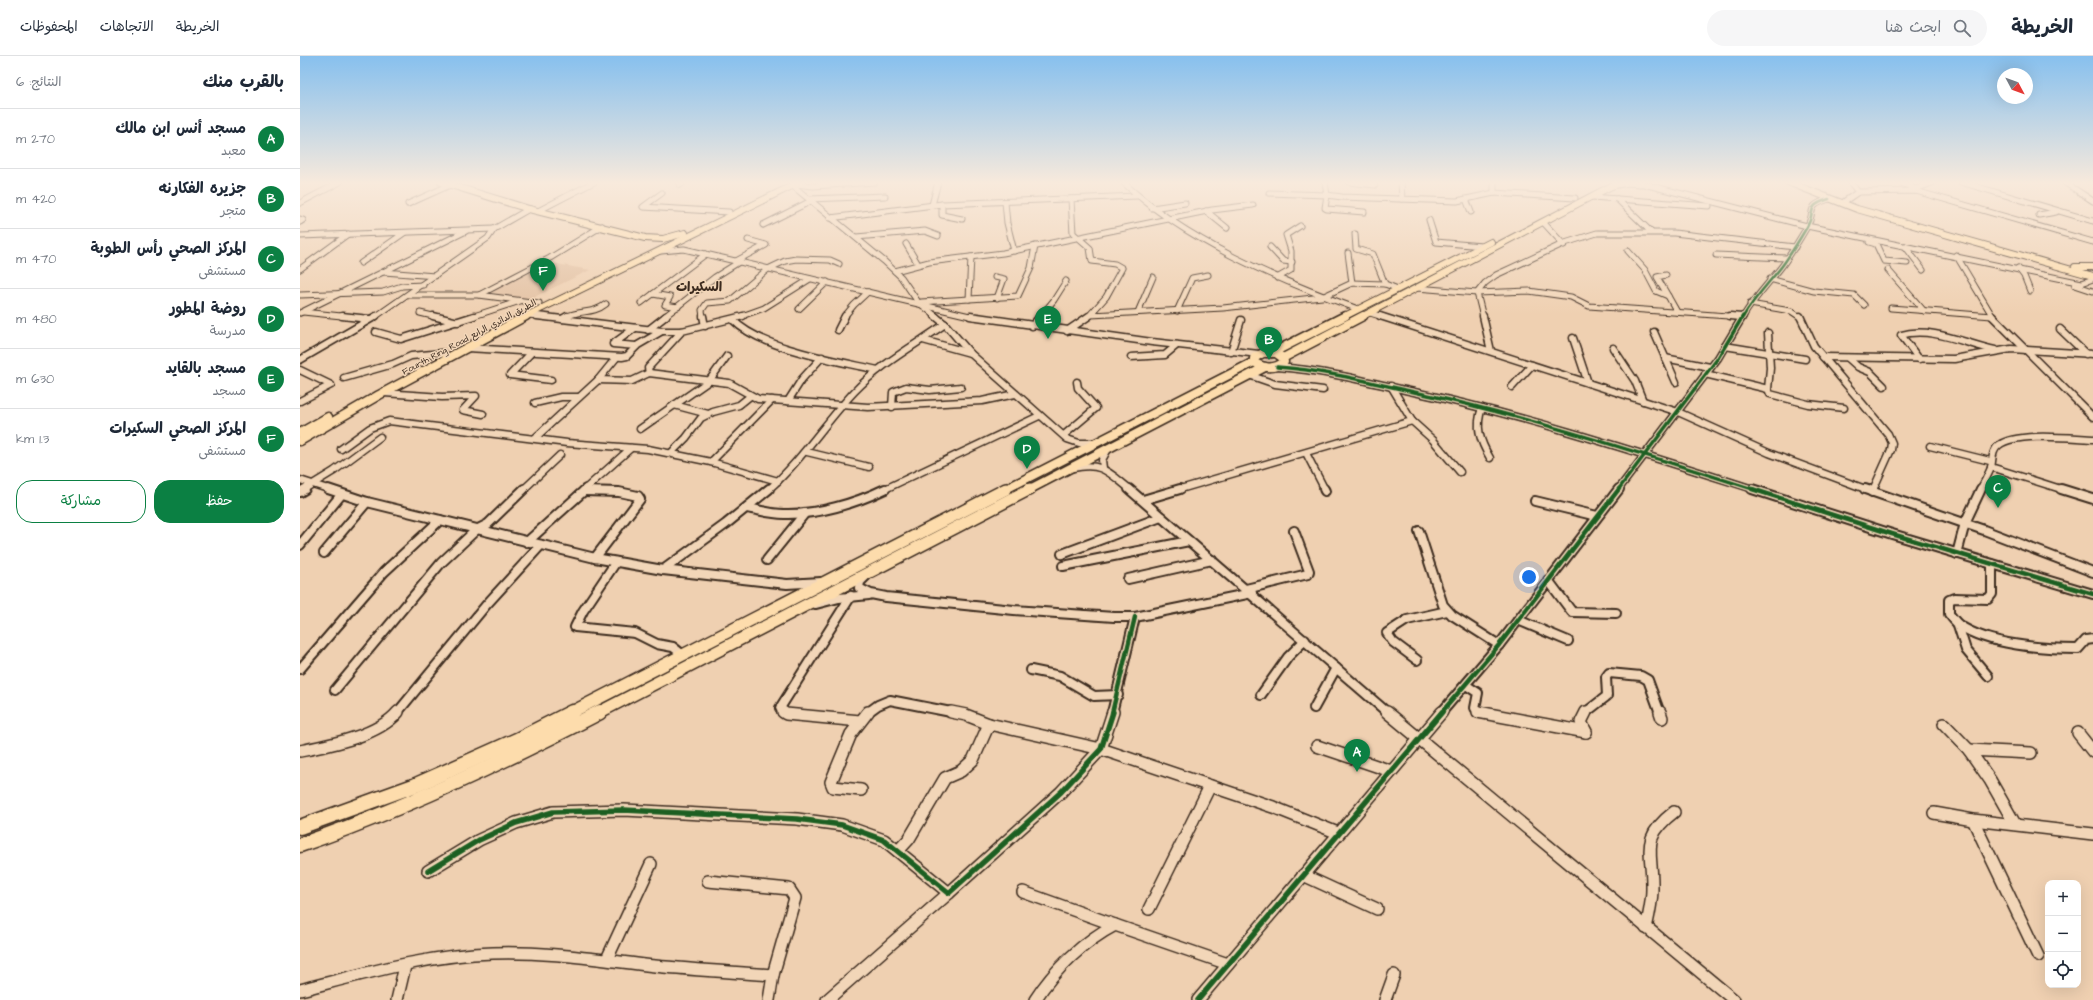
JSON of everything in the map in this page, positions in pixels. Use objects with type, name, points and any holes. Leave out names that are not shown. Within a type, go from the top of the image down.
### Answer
[{"type":"main road","points":[[602,226],[645,238],[663,238],[686,235]]},
{"type":"main road","name":"Fourth Ring Road الطريق الدائري الرابع","points":[[300,441],[384,393],[528,315],[652,254],[703,226]]},
{"type":"main road","name":"Fourth Ring Road الطريق الدائري الرابع","points":[[300,433],[443,353],[539,303],[705,226]]},
{"type":"main road","points":[[300,827],[360,807],[469,762],[599,698],[791,600],[823,582],[1098,442],[1255,359],[1272,353],[1521,226]]},
{"type":"main road","points":[[300,845],[358,825],[422,800],[607,710],[1249,375],[1265,367],[1282,364],[1284,359],[1536,226]]},
{"type":"main road","points":[[1913,226],[2093,277]]},
{"type":"main road","points":[[1932,226],[2093,272]]},
{"type":"main road","points":[[1506,234],[1515,236]]},
{"type":"main road","points":[[642,254],[650,244],[645,238]]},
{"type":"main road","points":[[2073,267],[2093,267]]},
{"type":"main road","points":[[1272,353],[1284,359]]},
{"type":"main road","points":[[1255,359],[1265,367]]},
{"type":"main road","points":[[599,698],[607,710]]},
{"type":"street","points":[[300,360],[341,338],[410,295],[488,238],[494,229],[499,226]]},
{"type":"street","points":[[479,295],[550,258],[602,226]]},
{"type":"street","points":[[841,226],[895,271],[910,288],[919,303],[945,324],[970,353],[1039,416],[1066,437],[1079,443],[1098,442]]},
{"type":"street","points":[[1008,226],[1014,251]]},
{"type":"street","points":[[1067,331],[1091,315],[1104,303],[1122,268],[1115,264],[1093,262],[1090,248],[1073,233],[1073,226]]},
{"type":"street","points":[[895,271],[918,264],[1014,251],[1138,226]]},
{"type":"street","points":[[1179,226],[1277,278],[1322,297],[1358,309]]},
{"type":"street","points":[[1277,278],[1290,272],[1292,262],[1286,235],[1300,226]]},
{"type":"street","points":[[1431,226],[1436,242],[1482,246]]},
{"type":"street","points":[[1548,226],[1564,245]]},
{"type":"street","points":[[1645,226],[1651,232]]},
{"type":"street","points":[[1807,226],[1956,255],[2082,282],[2089,282],[2093,277]]},
{"type":"street","points":[[1202,999],[1228,964],[1499,645],[1678,412],[1725,346],[1750,304],[1787,258],[1807,226]]},
{"type":"street","points":[[2039,226],[2093,242]]},
{"type":"street","points":[[300,236],[494,229]]},
{"type":"street","points":[[302,312],[468,230]]},
{"type":"street","points":[[856,237],[925,231],[938,236]]},
{"type":"street","points":[[361,263],[405,232]]},
{"type":"street","points":[[1490,351],[1478,293],[1485,282],[1564,245],[1592,234],[1651,232],[1680,233],[1794,247]]},
{"type":"street","points":[[300,269],[348,234]]},
{"type":"street","points":[[1356,234],[1356,249],[1374,254],[1385,284]]},
{"type":"street","points":[[684,248],[680,244],[686,235]]},
{"type":"street","points":[[1866,238],[1867,241],[1876,244],[1884,261],[1907,263]]},
{"type":"street","points":[[648,330],[715,277],[766,245],[748,240]]},
{"type":"street","points":[[906,244],[918,264]]},
{"type":"street","points":[[919,303],[1016,297],[1020,294],[1034,258],[1035,246]]},
{"type":"street","points":[[1905,246],[1923,270]]},
{"type":"street","points":[[1270,247],[1283,261],[1292,262]]},
{"type":"street","points":[[652,254],[669,249],[684,248],[737,262],[919,303],[982,319],[1232,352],[1255,359]]},
{"type":"street","points":[[1628,251],[1645,270],[1656,291],[1668,296]]},
{"type":"street","points":[[1348,253],[1352,283]]},
{"type":"street","points":[[641,303],[706,254]]},
{"type":"street","points":[[1716,255],[1787,258]]},
{"type":"street","points":[[1956,255],[1992,316],[2093,418]]},
{"type":"street","points":[[969,299],[972,257]]},
{"type":"street","points":[[705,326],[702,310],[707,303],[730,301],[768,269],[780,262],[796,259],[830,260],[838,264]]},
{"type":"street","points":[[2018,268],[2024,276],[2030,291]]},
{"type":"street","points":[[1888,270],[1924,311]]},
{"type":"street","points":[[384,272],[435,276]]},
{"type":"street","points":[[2043,273],[2093,291]]},
{"type":"street","points":[[1177,311],[1192,278],[1208,274]]},
{"type":"street","points":[[1666,275],[1657,277],[1677,312]]},
{"type":"street","points":[[995,277],[1004,279],[996,298]]},
{"type":"street","points":[[1138,312],[1153,277]]},
{"type":"street","points":[[528,315],[648,330],[682,331],[733,320],[764,308],[810,279]]},
{"type":"street","points":[[1770,279],[1807,289],[1854,295],[1864,304]]},
{"type":"street","points":[[1032,326],[1054,300],[1066,281]]},
{"type":"street","points":[[799,309],[827,282]]},
{"type":"street","points":[[1091,315],[1177,311],[1322,297],[1352,283],[1385,284],[1398,289]]},
{"type":"street","points":[[300,294],[383,292],[402,286],[423,285]]},
{"type":"street","points":[[1417,288],[1478,293],[1529,291],[1571,297],[1582,304],[1589,306],[1742,317]]},
{"type":"street","points":[[838,330],[841,320],[850,307],[868,292]]},
{"type":"street","points":[[653,294],[670,297],[665,305],[678,307]]},
{"type":"street","points":[[410,295],[479,295],[539,303]]},
{"type":"street","points":[[376,332],[404,339],[459,322],[520,300]]},
{"type":"street","points":[[562,319],[575,312],[597,311],[606,304]]},
{"type":"street","points":[[1750,304],[1791,311],[1799,315],[1804,329],[1823,357],[1872,414],[1892,443],[1891,450],[1872,492]]},
{"type":"street","points":[[1891,308],[1992,316]]},
{"type":"street","points":[[302,312],[369,320]]},
{"type":"street","points":[[420,313],[459,322]]},
{"type":"street","points":[[1370,313],[1678,412],[1769,453],[1872,492],[1964,523],[2093,572]]},
{"type":"street","points":[[733,320],[735,325],[750,334],[822,357],[878,370]]},
{"type":"street","points":[[1232,352],[1240,320]]},
{"type":"street","points":[[664,570],[747,508],[778,481],[808,452],[855,391],[878,370],[945,324]]},
{"type":"street","points":[[635,328],[613,344],[636,346]]},
{"type":"street","points":[[2060,329],[2090,354]]},
{"type":"street","points":[[467,348],[616,358],[626,356],[636,346],[662,331]]},
{"type":"street","points":[[649,373],[648,368],[682,331]]},
{"type":"street","points":[[1654,332],[1676,382]]},
{"type":"street","points":[[1768,333],[1770,354],[1768,389],[1770,394],[1776,397],[1808,404],[1844,408]]},
{"type":"street","points":[[1919,359],[1901,335],[1907,333],[1940,335],[1997,351]]},
{"type":"street","points":[[1573,338],[1588,383]]},
{"type":"street","points":[[923,340],[970,353]]},
{"type":"street","points":[[1131,357],[1165,354],[1176,345]]},
{"type":"street","points":[[1725,346],[1805,359]]},
{"type":"street","points":[[1614,348],[1635,381],[1643,401]]},
{"type":"street","points":[[1823,357],[1919,359],[1965,358],[1997,351],[2025,350],[2090,354]]},
{"type":"street","points":[[532,352],[510,375],[551,380]]},
{"type":"street","points":[[344,378],[393,364],[411,356],[443,353]]},
{"type":"street","points":[[640,429],[709,381],[727,356]]},
{"type":"street","points":[[788,401],[802,379],[822,357]]},
{"type":"street","points":[[535,438],[598,380],[616,358]]},
{"type":"street","points":[[1665,358],[1710,367]]},
{"type":"street","points":[[1848,358],[1858,367],[1870,372],[1884,386]]},
{"type":"street","points":[[1284,359],[1310,369]]},
{"type":"street","points":[[1512,387],[1532,365]]},
{"type":"street","points":[[1277,366],[1310,369],[1391,386],[1482,408],[1645,455],[1957,554],[2093,594]]},
{"type":"street","points":[[300,370],[331,385],[300,401]]},
{"type":"street","points":[[598,380],[632,381],[649,373],[735,384],[749,397],[843,405],[892,407],[982,401],[1015,394]]},
{"type":"street","points":[[1705,374],[1768,389]]},
{"type":"street","points":[[1249,375],[1276,384],[1323,390]]},
{"type":"street","points":[[1066,437],[1096,408],[1078,388],[1077,382]]},
{"type":"street","points":[[1391,386],[1412,421],[1433,440],[1460,472]]},
{"type":"street","points":[[892,407],[893,392],[896,389],[915,387],[929,390],[961,387]]},
{"type":"street","points":[[384,393],[442,397],[472,395],[476,396],[476,398],[463,410],[483,414]]},
{"type":"street","points":[[535,403],[561,397],[579,397]]},
{"type":"street","points":[[671,453],[686,438],[701,418],[708,414],[739,405],[749,397]]},
{"type":"street","points":[[711,462],[772,400]]},
{"type":"street","points":[[674,405],[708,414]]},
{"type":"street","points":[[1482,408],[1477,422],[1480,439],[1490,458]]},
{"type":"street","points":[[747,508],[783,514],[805,513],[837,506],[877,493],[1039,416]]},
{"type":"street","points":[[341,449],[366,430],[380,422],[390,421],[568,443],[671,453],[711,462],[778,481]]},
{"type":"street","points":[[1143,500],[1412,421]]},
{"type":"street","points":[[1957,554],[1964,523],[1999,445],[2021,438],[2038,436],[2093,439]]},
{"type":"street","points":[[300,492],[334,471],[380,437]]},
{"type":"street","points":[[1061,461],[1071,450],[1066,437]]},
{"type":"street","points":[[1930,446],[1991,464],[2093,500]]},
{"type":"street","points":[[527,542],[631,448]]},
{"type":"street","points":[[1103,468],[1102,460],[1108,449]]},
{"type":"street","points":[[808,452],[869,467]]},
{"type":"street","points":[[1306,453],[1325,491]]},
{"type":"street","points":[[335,690],[441,563],[476,530],[488,524],[560,455]]},
{"type":"street","points":[[1070,469],[1089,465],[1103,468],[1143,500],[1249,591],[1418,739],[1734,1000]]},
{"type":"street","points":[[300,480],[341,495],[367,502],[595,558],[664,570],[787,584],[823,582]]},
{"type":"street","points":[[584,491],[608,491],[634,494],[640,499],[595,558]]},
{"type":"street","points":[[300,545],[314,526],[341,495]]},
{"type":"street","points":[[1534,501],[1597,516]]},
{"type":"street","points":[[324,553],[367,502]]},
{"type":"street","points":[[767,560],[805,513]]},
{"type":"street","points":[[1062,554],[1161,517]]},
{"type":"street","points":[[300,669],[392,562],[440,520]]},
{"type":"street","points":[[802,608],[851,596],[876,595],[1066,614],[1135,616],[1249,591],[1308,574],[1309,571],[1294,531]]},
{"type":"street","points":[[1419,531],[1440,600],[1447,611],[1499,645]]},
{"type":"street","points":[[1063,566],[1189,541]]},
{"type":"street","points":[[300,751],[354,738],[374,730],[392,719],[487,604],[541,545]]},
{"type":"street","points":[[1128,579],[1212,560]]},
{"type":"street","points":[[616,562],[583,611],[575,628],[635,632],[657,644],[674,647],[683,655]]},
{"type":"street","points":[[1988,676],[1966,650],[1958,625],[1948,611],[1949,600],[1954,598],[1988,599],[1992,594],[1992,564]]},
{"type":"street","points":[[867,574],[860,582],[859,588],[864,592],[876,595]]},
{"type":"street","points":[[1548,580],[1572,612],[1616,613]]},
{"type":"street","points":[[787,584],[792,592],[791,600]]},
{"type":"street","points":[[851,596],[780,708],[781,711],[786,714],[860,721]]},
{"type":"street","points":[[1418,660],[1393,642],[1387,633],[1392,627],[1420,616],[1447,611]]},
{"type":"street","points":[[827,1000],[1061,792],[1101,749],[1118,695],[1135,616]]},
{"type":"street","points":[[1518,620],[1568,641]]},
{"type":"street","points":[[1958,625],[1998,641],[2046,648],[2078,649],[2086,640],[2093,639]]},
{"type":"street","points":[[1261,695],[1288,657],[1305,640]]},
{"type":"street","points":[[1314,708],[1336,668]]},
{"type":"street","points":[[1031,670],[1064,678],[1089,695],[1106,698],[1118,695]]},
{"type":"street","points":[[1466,685],[1478,693],[1475,708],[1479,713],[1586,732],[1581,722],[1586,712],[1607,696],[1607,674],[1613,672],[1642,676],[1650,683],[1662,718]]},
{"type":"street","points":[[861,790],[833,787],[831,782],[843,750],[860,721],[873,708],[882,702],[890,700],[966,715],[989,724],[1101,749],[1273,807],[1338,833]]},
{"type":"street","points":[[898,851],[909,839],[945,778],[961,771],[973,760],[989,724]]},
{"type":"street","points":[[1944,724],[1969,750],[1990,780],[2015,824]]},
{"type":"street","points":[[2078,733],[2093,752]]},
{"type":"street","points":[[1317,746],[1391,771]]},
{"type":"street","points":[[1969,750],[2031,752]]},
{"type":"street","points":[[1149,909],[1210,786]]},
{"type":"street","points":[[428,871],[479,840],[516,823],[553,812],[624,810],[797,819],[842,825],[884,840],[949,893]]},
{"type":"street","points":[[1646,928],[1651,901],[1652,883],[1648,860],[1651,837],[1660,821],[1674,812]]},
{"type":"street","points":[[1934,813],[1973,820],[2093,834]]},
{"type":"street","points":[[1973,820],[2038,956]]},
{"type":"street","points":[[607,958],[651,864]]},
{"type":"street","points":[[1303,875],[1378,909]]},
{"type":"street","points":[[708,881],[792,890],[795,898],[773,975],[769,1000]]},
{"type":"street","points":[[1023,892],[1228,964]]},
{"type":"street","points":[[1035,1000],[1054,975],[1098,934],[1115,925]]},
{"type":"street","points":[[300,990],[404,966],[472,954],[526,954],[607,958],[702,971],[773,975]]},
{"type":"street","points":[[396,1000],[404,966]]},
{"type":"street","points":[[1384,1000],[1394,976]]},
{"type":"shaded area","points":[[551,263],[590,270],[528,300],[489,292]]},
{"type":"cycle path","points":[[1198,1000],[1499,645],[1718,358],[1755,297],[1782,266],[1808,226]]},
{"type":"cycle path","points":[[1277,367],[1309,369],[1457,401],[1622,447],[1892,534],[2093,594]]},
{"type":"cycle path","points":[[428,871],[479,840],[516,823],[553,812],[624,810],[797,819],[842,825],[884,840],[949,893],[1061,792],[1101,749],[1118,695],[1135,617]]},
{"type":"place","name":"المركز الصحي السكيرات","points":[[543,291]]},
{"type":"place","name":"مسجد بالقايد","points":[[1048,339]]},
{"type":"place","name":"جزيره الفكارنه","points":[[1269,360]]},
{"type":"place","name":"روضة المطور","points":[[1027,469]]},
{"type":"place","name":"المركز الصحي رأس الطوبة","points":[[1998,508]]},
{"type":"place","name":"مسجد أنس ابن مالك","points":[[1357,772]]},
{"type":"district","name":"السكيرات","points":[[699,286]]}]
